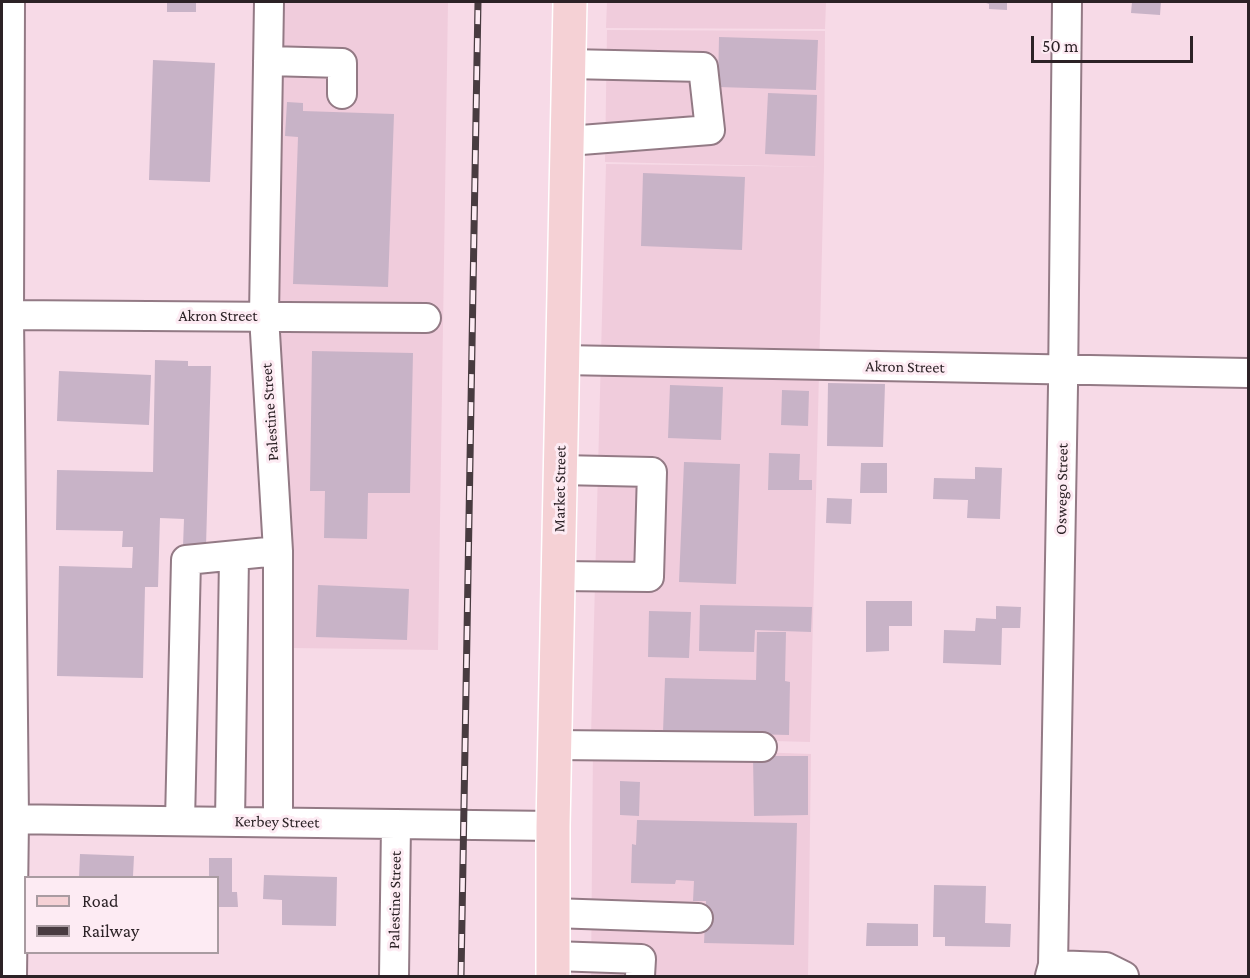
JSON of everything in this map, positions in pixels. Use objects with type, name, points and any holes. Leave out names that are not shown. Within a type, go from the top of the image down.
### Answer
[{"type":"main road","name":"Market Street","points":[[553,966],[554,746],[570,2]]},
{"type":"street","points":[[10,2],[8,819],[12,976]]},
{"type":"street","name":"Palestine Street","points":[[269,2],[264,316],[278,551],[278,822]]},
{"type":"street","name":"Oswego Street","points":[[1052,971],[1064,370],[1067,2]]},
{"type":"street","points":[[268,61],[342,63],[342,94]]},
{"type":"street","points":[[568,141],[710,130],[703,67],[569,64]]},
{"type":"street","name":"Akron Street","points":[[9,315],[426,318]]},
{"type":"street","name":"Akron Street","points":[[562,360],[1248,374]]},
{"type":"street","points":[[558,576],[649,577],[652,472],[560,470]]},
{"type":"street","points":[[180,821],[186,560],[278,551]]},
{"type":"street","points":[[230,821],[234,556]]},
{"type":"street","points":[[554,746],[762,747]]},
{"type":"street","name":"Kerbey Street","points":[[8,819],[553,826]]},
{"type":"street","name":"Palestine Street","points":[[394,976],[396,824]]},
{"type":"street","points":[[552,913],[698,918]]},
{"type":"street","points":[[553,966],[641,959],[640,976]]},
{"type":"street","points":[[1052,971],[1106,968],[1124,976]]},
{"type":"shaded area","points":[[284,2],[448,2],[438,650],[292,648],[292,548],[278,330]]},
{"type":"shaded area","points":[[607,2],[826,2],[825,29],[606,28]]},
{"type":"shaded area","points":[[607,30],[825,31],[824,167],[605,162]]},
{"type":"shaded area","points":[[606,164],[824,167],[810,742],[591,736]]},
{"type":"shaded area","points":[[593,746],[811,754],[808,976],[591,976]]},
{"type":"building","points":[[167,2],[196,2],[196,12],[167,12]]},
{"type":"building","points":[[983,2],[1007,2],[1007,10],[989,9],[989,4]]},
{"type":"building","points":[[1132,2],[1161,2],[1160,15],[1131,13]]},
{"type":"building","points":[[719,37],[818,40],[816,90],[718,87]]},
{"type":"building","points":[[153,60],[215,63],[210,182],[149,180]]},
{"type":"building","points":[[768,93],[817,95],[815,156],[765,154]]},
{"type":"building","points":[[287,102],[303,103],[303,111],[394,114],[388,287],[293,284],[298,137],[285,136]]},
{"type":"building","points":[[643,173],[745,177],[742,250],[641,246]]},
{"type":"building","points":[[312,351],[413,353],[410,493],[368,493],[367,539],[324,538],[325,491],[310,491]]},
{"type":"building","points":[[155,360],[188,361],[188,366],[211,366],[206,547],[183,547],[184,519],[160,518],[158,587],[145,587],[143,678],[57,676],[59,566],[132,568],[133,547],[122,547],[123,531],[56,530],[57,470],[153,472]]},
{"type":"building","points":[[59,371],[151,375],[149,425],[57,421]]},
{"type":"building","points":[[828,383],[885,384],[883,447],[827,446]]},
{"type":"building","points":[[670,385],[723,387],[721,440],[668,438]]},
{"type":"building","points":[[782,390],[809,391],[808,426],[781,425]]},
{"type":"building","points":[[769,453],[800,454],[799,480],[812,480],[812,490],[768,490]]},
{"type":"building","points":[[684,462],[740,464],[736,584],[679,582]]},
{"type":"building","points":[[861,463],[887,463],[887,493],[860,493]]},
{"type":"building","points":[[975,467],[1002,468],[1000,519],[967,518],[968,500],[933,499],[934,478],[975,479]]},
{"type":"building","points":[[827,498],[852,499],[851,524],[826,523]]},
{"type":"building","points":[[318,585],[409,589],[407,640],[316,637]]},
{"type":"building","points":[[866,601],[912,601],[912,626],[889,626],[889,651],[866,652]]},
{"type":"building","points":[[700,605],[812,607],[811,632],[755,630],[754,652],[699,651]]},
{"type":"building","points":[[996,606],[1021,607],[1020,628],[1002,628],[1001,665],[943,663],[944,630],[975,631],[976,618],[996,619]]},
{"type":"building","points":[[649,611],[691,612],[689,658],[648,657]]},
{"type":"building","points":[[757,632],[786,632],[785,681],[790,682],[789,735],[663,732],[665,678],[756,680]]},
{"type":"building","points":[[753,756],[808,756],[808,815],[754,816]]},
{"type":"building","points":[[620,781],[640,782],[639,816],[620,815]]},
{"type":"building","points":[[637,820],[797,823],[794,945],[704,943],[706,901],[693,901],[694,881],[676,880],[675,884],[631,883],[632,844],[636,845]]},
{"type":"building","points":[[80,854],[134,856],[133,876],[79,876]]},
{"type":"building","points":[[209,858],[232,858],[232,892],[237,892],[238,907],[219,907],[219,876],[209,876]]},
{"type":"building","points":[[264,875],[337,877],[336,926],[282,925],[282,900],[263,899]]},
{"type":"building","points":[[934,885],[986,886],[985,923],[1011,924],[1010,947],[945,946],[945,937],[933,937]]},
{"type":"building","points":[[867,923],[918,924],[918,946],[866,946]]},
{"type":"railway","points":[[461,976],[478,2]]}]
